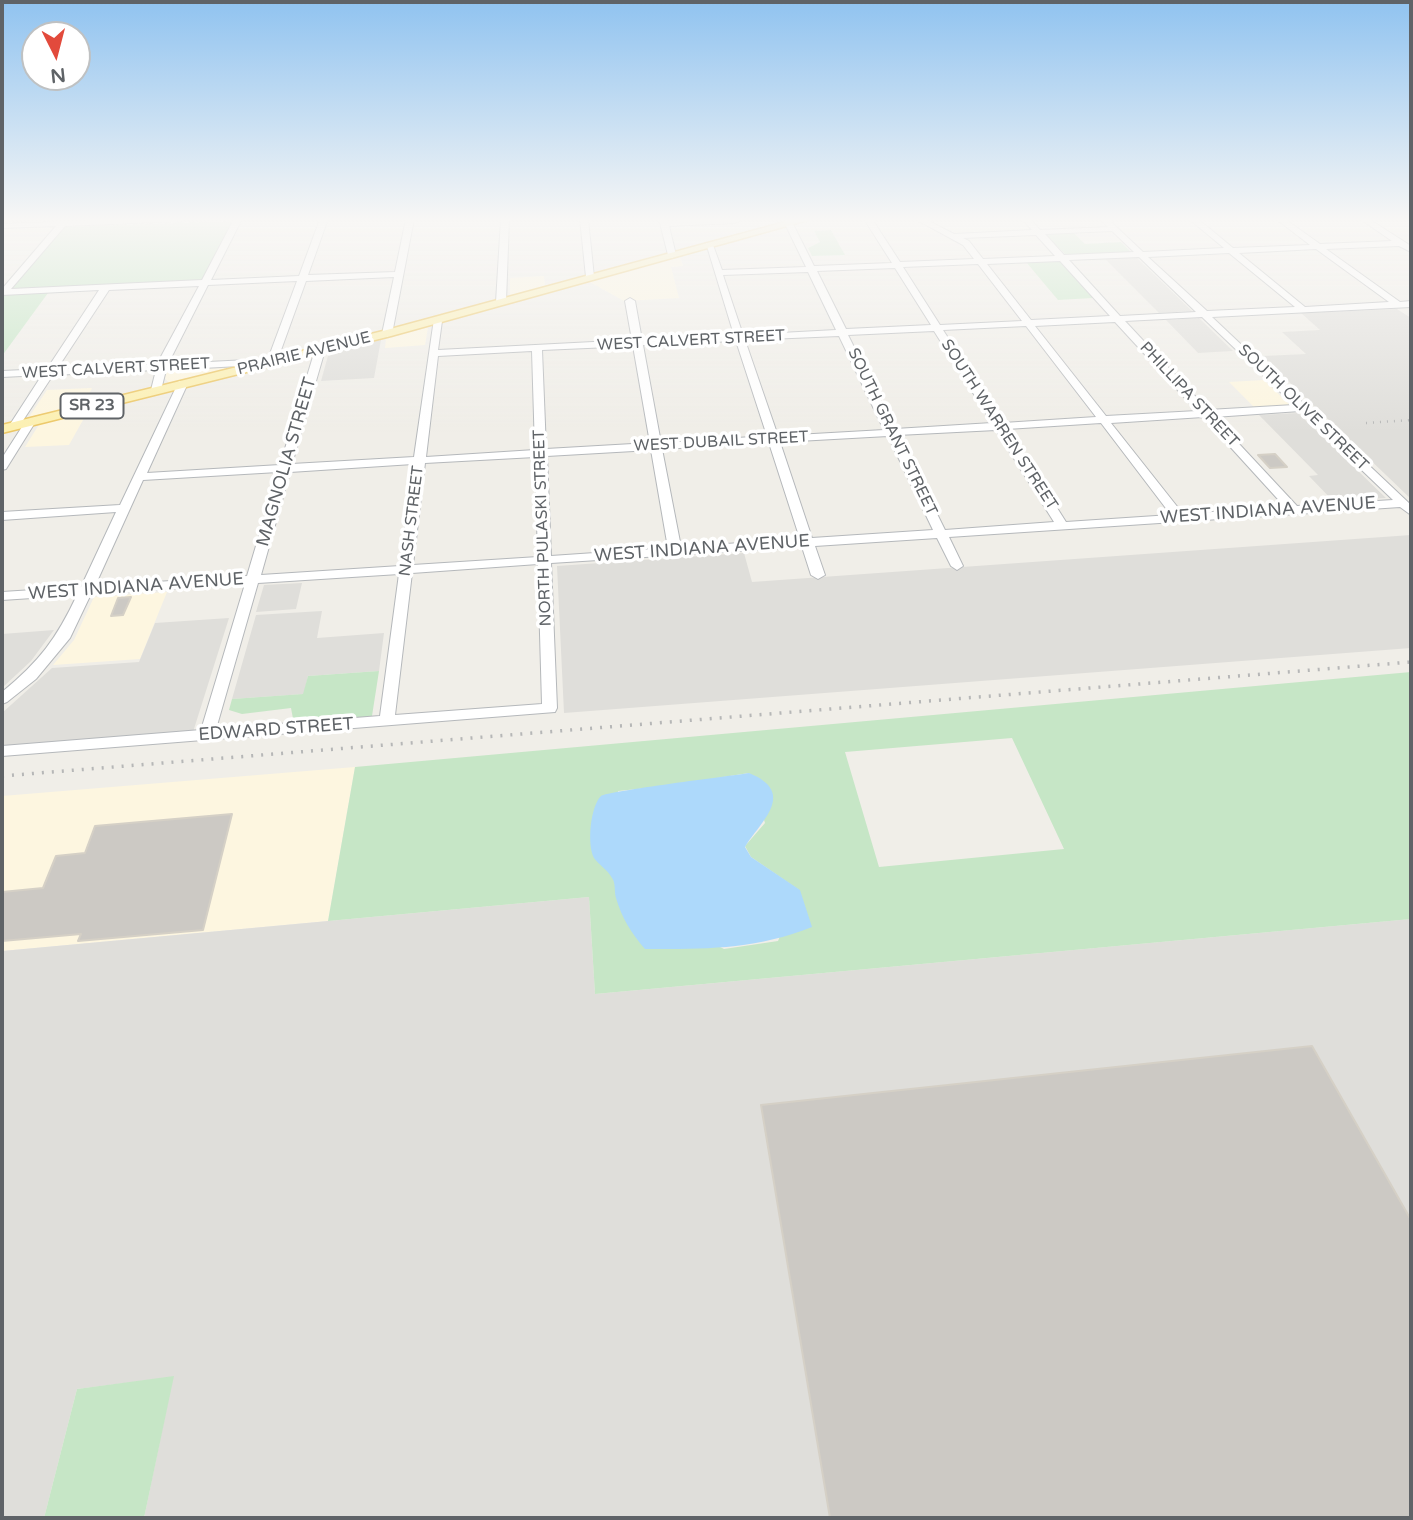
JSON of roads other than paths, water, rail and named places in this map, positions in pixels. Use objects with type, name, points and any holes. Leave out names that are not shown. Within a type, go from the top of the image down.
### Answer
[{"type":"main road","name":"PRAIRIE AVENUE","points":[[8,427],[387,334],[544,290]]},
{"type":"street","points":[[3,292],[46,290]]},
{"type":"street","points":[[8,427],[104,290]]},
{"type":"street","points":[[156,390],[162,366],[201,290]]},
{"type":"street","points":[[272,362],[299,290]]},
{"type":"street","points":[[387,334],[395,290]]},
{"type":"street","points":[[502,290],[502,302]]},
{"type":"street","points":[[724,290],[818,575]]},
{"type":"street","name":"SOUTH GRANT STREET","points":[[822,290],[957,566]]},
{"type":"street","name":"SOUTH WARREN STREET","points":[[913,290],[1062,525]]},
{"type":"street","points":[[1002,290],[1179,517]]},
{"type":"street","name":"PHILLIPA STREET","points":[[1091,290],[1294,509]]},
{"type":"street","name":"SOUTH OLIVE STREET","points":[[1178,290],[1407,507]]},
{"type":"street","points":[[1280,290],[1304,310]]},
{"type":"street","points":[[1377,290],[1398,305]]},
{"type":"street","points":[[630,301],[675,551]]},
{"type":"street","name":"WEST CALVERT STREET","points":[[433,353],[1411,304]]},
{"type":"street","name":"NASH STREET","points":[[387,721],[437,321]]},
{"type":"street","name":"NORTH PULASKI STREET","points":[[537,348],[550,708]]},
{"type":"street","name":"MAGNOLIA STREET","points":[[207,735],[320,350]]},
{"type":"street","name":"WEST CALVERT STREET","points":[[2,374],[272,362]]},
{"type":"street","points":[[2,699],[31,676],[65,635],[183,383]]},
{"type":"street","name":"WEST DUBAIL STREET","points":[[139,477],[1304,408]]},
{"type":"street","points":[[2,467],[31,421]]},
{"type":"street","name":"WEST INDIANA AVENUE","points":[[2,596],[1294,509],[1407,507]]},
{"type":"street","points":[[2,516],[124,508]]},
{"type":"street","name":"EDWARD STREET","points":[[2,751],[550,708]]},
{"type":"water","points":[[749,773],[764,781],[771,789],[773,799],[766,818],[745,847],[751,857],[800,890],[812,927],[791,935],[729,947],[645,949],[621,912],[613,880],[592,852],[591,826],[597,801],[601,796],[624,791]]},
{"type":"railway","points":[[1366,423],[1411,420]]},
{"type":"railway","points":[[2,776],[1411,662]]}]
